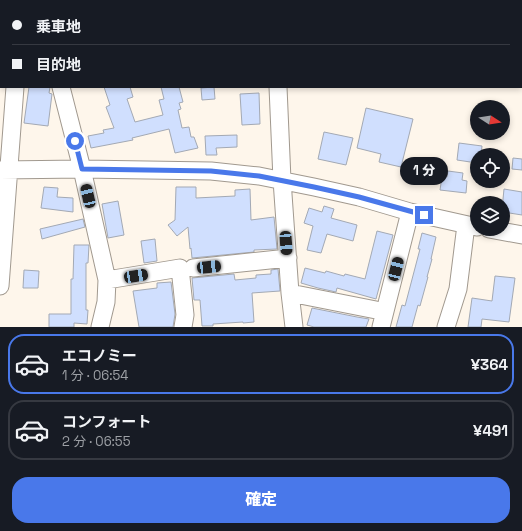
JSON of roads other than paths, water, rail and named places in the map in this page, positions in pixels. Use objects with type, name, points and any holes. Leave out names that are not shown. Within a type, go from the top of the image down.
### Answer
[{"type":"street","points":[[0,286],[4,170],[15,88]]},
{"type":"street","points":[[61,88],[82,169],[107,280],[106,302],[100,327]]},
{"type":"street","points":[[278,88],[282,180],[290,294],[294,327],[289,327]]},
{"type":"street","points":[[4,170],[82,169],[211,171],[259,176],[359,197],[410,212],[470,226]]},
{"type":"street","points":[[381,327],[410,212]]},
{"type":"street","points":[[510,233],[522,235]]},
{"type":"street","points":[[446,327],[458,289],[470,235]]},
{"type":"street","points":[[193,268],[288,258]]},
{"type":"street","points":[[107,280],[180,268],[185,315],[183,327]]},
{"type":"street","points":[[290,294],[376,310]]}]
